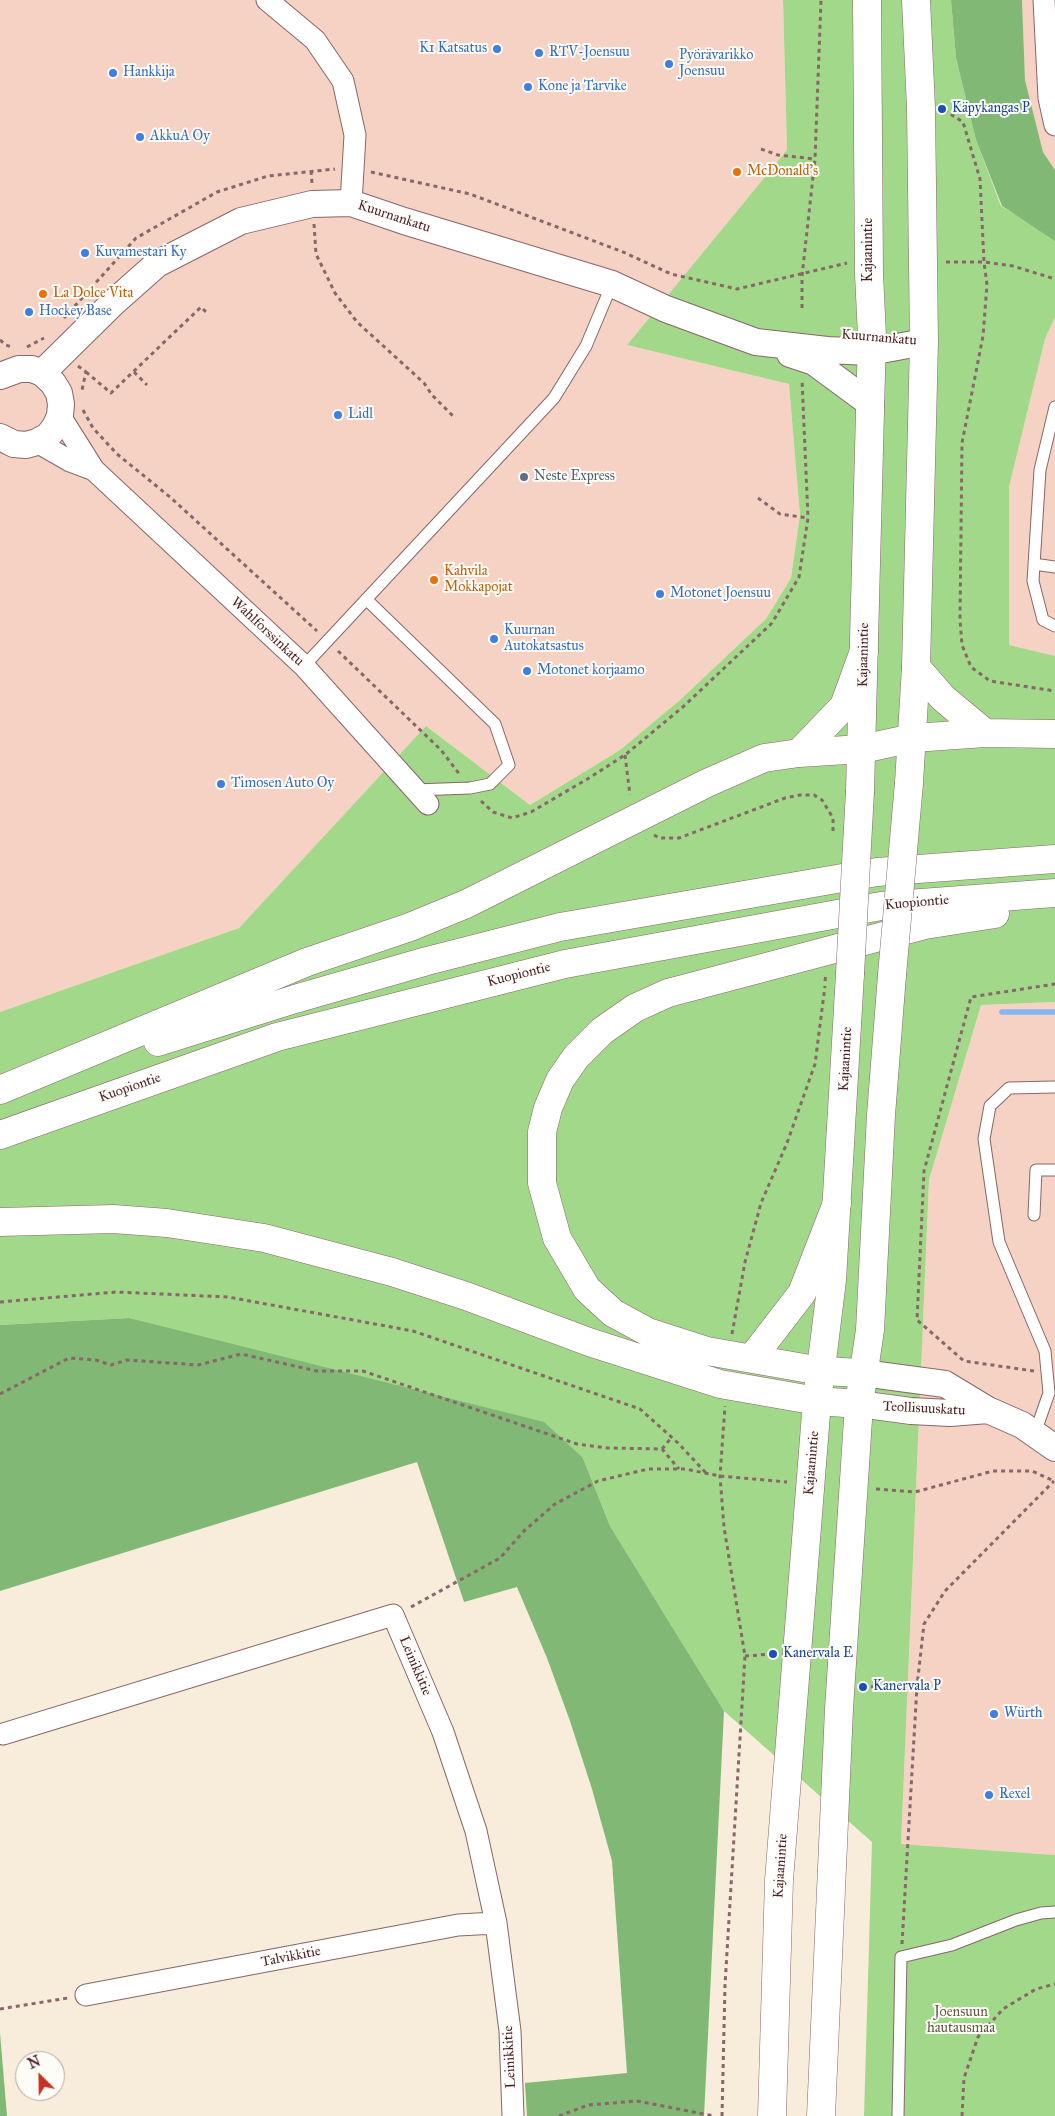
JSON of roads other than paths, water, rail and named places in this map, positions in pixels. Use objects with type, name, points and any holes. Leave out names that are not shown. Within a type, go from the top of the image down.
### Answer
[{"type":"main road","name":"Kajaanintie","points":[[772,2116],[779,1880],[817,1401],[832,1280],[837,1202],[838,977],[860,791],[862,749],[871,404],[866,0]]},
{"type":"main road","points":[[821,2116],[839,1709],[859,1404],[870,1330],[880,1115],[909,783],[916,667],[924,342],[921,108],[916,0]]},
{"type":"main road","points":[[799,752],[844,706],[864,651]]},
{"type":"main road","points":[[916,667],[943,698],[985,733]]},
{"type":"main road","points":[[0,1090],[307,962],[410,927],[466,904],[707,783],[764,758],[799,752],[862,749],[912,738],[985,733],[1055,734]]},
{"type":"main road","points":[[0,1096],[162,1040],[295,999],[427,961],[560,927],[877,872],[1055,859]]},
{"type":"main road","name":"Kuopiontie","points":[[0,1135],[278,1037],[565,964],[881,906],[1055,893]]},
{"type":"main road","points":[[863,1373],[821,1371],[706,1351],[648,1332],[613,1313],[587,1289],[557,1238],[542,1183],[540,1155],[542,1132],[548,1108],[560,1080],[576,1057],[602,1031],[636,1008],[668,993],[925,925],[1055,904]]},
{"type":"main road","points":[[752,1358],[802,1293],[837,1202]]},
{"type":"main road","points":[[0,1222],[112,1219],[167,1223],[264,1238],[392,1272],[466,1296],[589,1342],[720,1384],[817,1401],[859,1404]]},
{"type":"street","points":[[267,0],[314,40],[343,81],[355,135],[351,203]]},
{"type":"street","points":[[1044,0],[1049,98],[1055,125]]},
{"type":"street","name":"Kuurnankatu","points":[[42,373],[113,303],[157,264],[241,221],[312,204],[351,203],[404,222],[612,284],[666,309],[756,342],[827,350],[871,344],[924,342]]},
{"type":"street","name":"Kuurnankatu","points":[[698,320],[871,344]]},
{"type":"street","points":[[756,342],[814,362],[871,404]]},
{"type":"street","points":[[0,376],[19,369],[32,369],[42,373],[53,383],[59,393],[61,404],[69,409],[48,436],[13,444]]},
{"type":"street","name":"Wahlforssinkatu","points":[[69,409],[94,470]]},
{"type":"street","name":"Wahlforssinkatu","points":[[13,444],[94,470],[304,666],[422,797]]},
{"type":"street","name":"Teollisuuskatu","points":[[863,1373],[945,1384],[988,1410],[1035,1433],[1055,1448]]},
{"type":"street","name":"Teollisuuskatu","points":[[859,1404],[910,1411],[950,1413],[988,1410]]},
{"type":"street","name":"Leinikkitie","points":[[3,1734],[393,1615],[443,1732],[476,1831],[496,1923],[510,2031],[513,2116]]},
{"type":"street","name":"Talvikkitie","points":[[86,1995],[458,1926],[496,1923]]},
{"type":"lane","points":[[304,666],[554,398],[586,346],[612,284]]},
{"type":"lane","points":[[1055,407],[1040,470],[1033,581],[1043,620],[1055,626]]},
{"type":"lane","points":[[1034,564],[1055,567]]},
{"type":"lane","points":[[366,599],[495,724],[508,765],[490,784],[422,797]]},
{"type":"lane","points":[[1035,1433],[1049,1393],[1045,1351],[998,1242],[984,1140],[990,1106],[1009,1088],[1055,1087]]},
{"type":"lane","points":[[1034,1215],[1036,1170],[1055,1170]]},
{"type":"lane","points":[[898,2116],[901,1957],[952,1945],[1016,1920],[1041,1913],[1055,1912]]},
{"type":"waterway","points":[[1002,1012],[1055,1012]]},
{"type":"place","name":"K1 Katsatus","points":[[497,49]]},
{"type":"place","name":"RTV-Joensuu","points":[[539,53]]},
{"type":"place","name":"Pyörävarikko Joensuu","points":[[669,64]]},
{"type":"place","name":"Hankkija","points":[[113,73]]},
{"type":"place","name":"Kone ja Tarvike","points":[[528,87]]},
{"type":"place","name":"Käpykangas P","points":[[942,109]]},
{"type":"place","name":"AkkuA Oy","points":[[140,137]]},
{"type":"place","name":"McDonald's","points":[[737,172]]},
{"type":"place","name":"Kuvamestari Ky","points":[[85,253]]},
{"type":"place","name":"La Dolce Vita","points":[[43,294]]},
{"type":"place","name":"Hockey Base","points":[[29,312]]},
{"type":"place","name":"Lidl","points":[[338,415]]},
{"type":"place","name":"Neste Express","points":[[524,477]]},
{"type":"place","name":"Kahvila Mokkapojat","points":[[434,580]]},
{"type":"place","name":"Motonet Joensuu","points":[[660,594]]},
{"type":"place","name":"Kuurnan Autokatsastus","points":[[494,639]]},
{"type":"place","name":"Motonet korjaamo","points":[[527,671]]},
{"type":"place","name":"Timosen Auto Oy","points":[[221,784]]},
{"type":"place","name":"Kanervala E","points":[[773,1654]]},
{"type":"place","name":"Kanervala P","points":[[863,1687]]},
{"type":"place","name":"Würth","points":[[994,1714]]},
{"type":"place","name":"Rexel","points":[[989,1795]]},
{"type":"park label","name":"Joensuun hautausmaa","points":[[961,2022]]}]
